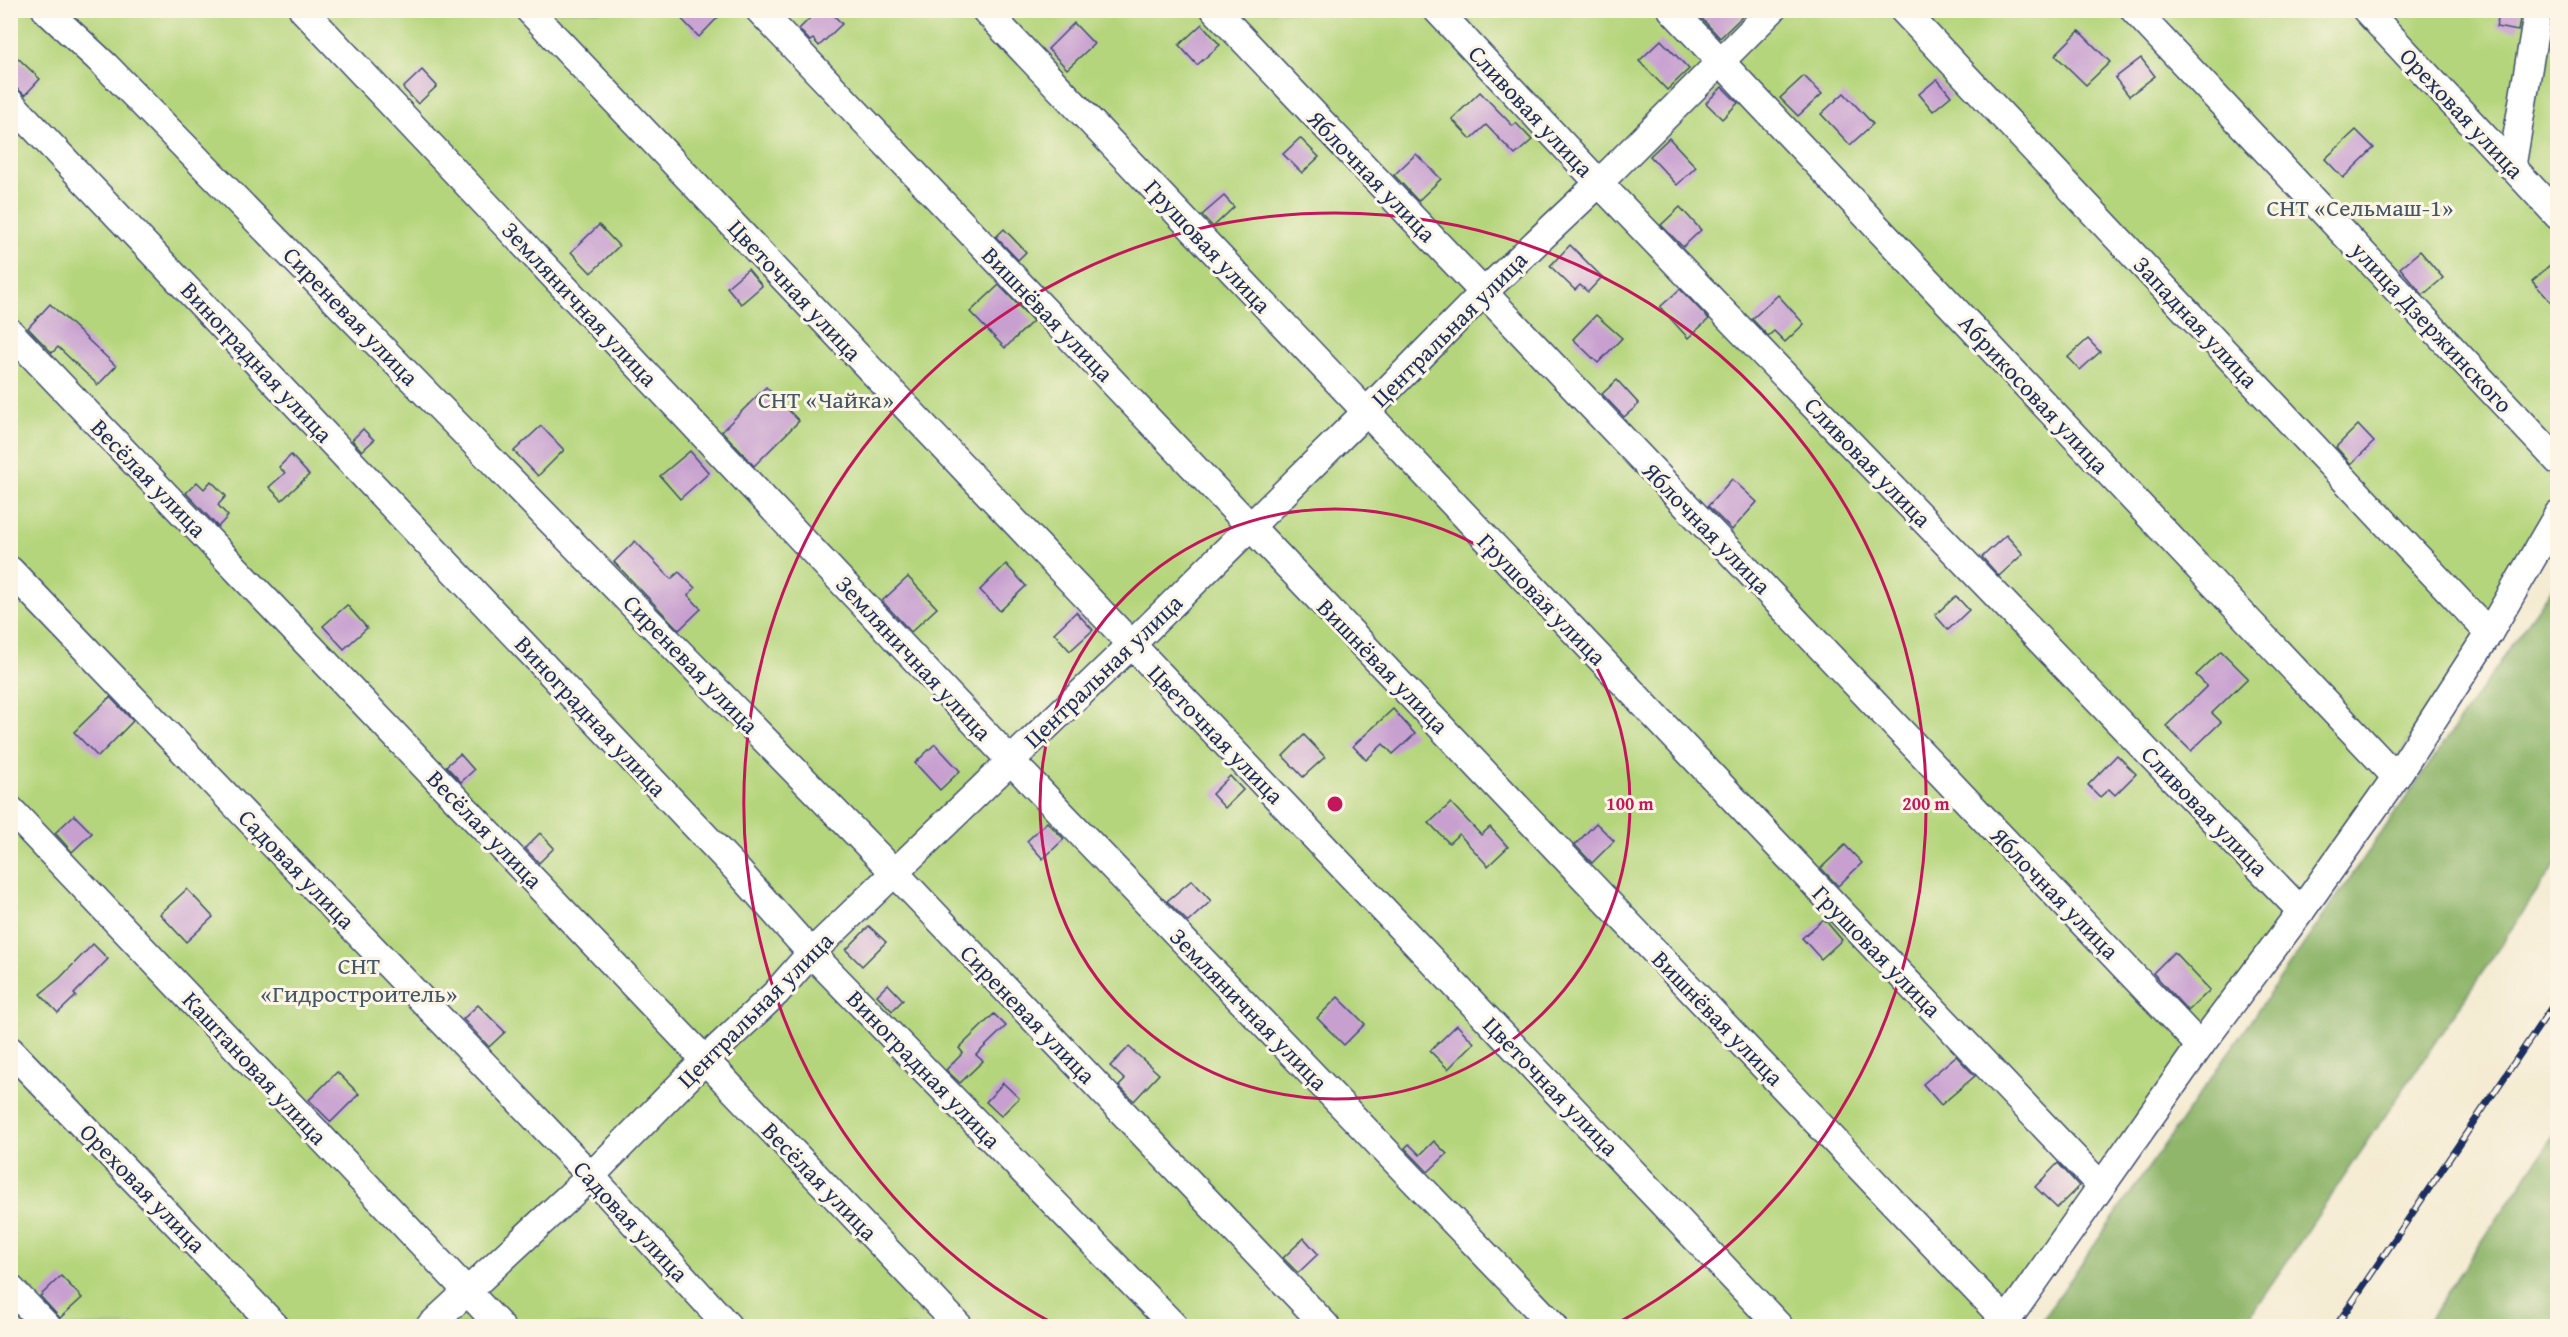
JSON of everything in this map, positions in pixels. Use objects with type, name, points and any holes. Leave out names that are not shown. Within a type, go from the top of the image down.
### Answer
[{"type":"street","name":"Сиреневая улица","points":[[46,10],[105,64],[896,874],[1326,1326]]},
{"type":"street","name":"Земляничная улица","points":[[303,10],[1011,761],[1554,1326]]},
{"type":"street","name":"Цветочная улица","points":[[529,10],[1779,1326]]},
{"type":"street","name":"Вишнёвая улица","points":[[759,10],[2005,1324]]},
{"type":"street","name":"Грушовая улица","points":[[985,10],[2100,1186]]},
{"type":"street","name":"Яблочная улица","points":[[1215,10],[2200,1046]]},
{"type":"street","name":"Сливовая улица","points":[[1437,10],[1599,183],[2301,911]]},
{"type":"street","name":"Абрикосовая улица","points":[[1672,10],[2396,777]]},
{"type":"street","name":"Центральная улица","points":[[430,1326],[591,1176],[705,1060],[776,993],[811,954],[1131,645],[1483,293],[1599,183],[1772,10]]},
{"type":"street","name":"Западная улица","points":[[1904,10],[2489,633]]},
{"type":"street","name":"улица Дзержинского","points":[[2134,10],[2558,460]]},
{"type":"street","points":[[2512,166],[2538,10]]},
{"type":"street","name":"Ореховая улица","points":[[2374,14],[2558,216]]},
{"type":"street","name":"Виноградная улица","points":[[10,102],[739,872],[811,954],[1174,1326]]},
{"type":"street","name":"Весёлая улица","points":[[10,332],[959,1326]]},
{"type":"street","points":[[2005,1324],[2200,1046],[2301,911],[2396,777],[2489,633],[2558,514]]},
{"type":"street","name":"Садовая улица","points":[[10,570],[591,1176],[728,1326]]},
{"type":"street","name":"Каштановая улица","points":[[10,809],[500,1326]]},
{"type":"street","name":"Ореховая улица","points":[[10,1050],[275,1326]]},
{"type":"street","points":[[10,1288],[47,1326]]},
{"type":"green space","points":[[10,11],[2557,11],[2557,528],[2003,1326],[11,1326]]},
{"type":"green space","points":[[2557,581],[2557,862],[2243,1326],[2038,1326]]},
{"type":"green space","points":[[2557,1130],[2557,1326],[2425,1326]]},
{"type":"building","points":[[673,10],[725,10],[699,37]]},
{"type":"building","points":[[818,10],[829,10],[842,24],[819,46],[813,39],[810,41],[799,29]]},
{"type":"building","points":[[1694,10],[1749,10],[1720,38]]},
{"type":"building","points":[[2500,10],[2521,13],[2518,31],[2496,27]]},
{"type":"building","points":[[1074,23],[1094,44],[1067,69],[1048,49]]},
{"type":"building","points":[[1202,24],[1220,45],[1197,65],[1179,45]]},
{"type":"building","points":[[2079,31],[2110,62],[2086,85],[2055,55]]},
{"type":"building","points":[[1661,40],[1689,69],[1667,90],[1639,61]]},
{"type":"building","points":[[2141,58],[2155,76],[2129,96],[2115,78]]},
{"type":"building","points":[[19,59],[40,79],[25,95],[10,83],[10,67]]},
{"type":"building","points":[[422,70],[437,86],[418,104],[403,88]]},
{"type":"building","points":[[1804,76],[1822,94],[1798,116],[1780,98]]},
{"type":"building","points":[[1937,79],[1951,96],[1933,111],[1919,94]]},
{"type":"building","points":[[1722,87],[1738,103],[1722,119],[1706,103]]},
{"type":"building","points":[[1480,92],[1513,126],[1516,123],[1532,140],[1515,155],[1486,125],[1471,139],[1452,119]]},
{"type":"building","points":[[1844,93],[1873,124],[1850,145],[1821,114]]},
{"type":"building","points":[[2356,130],[2374,148],[2343,178],[2325,159]]},
{"type":"building","points":[[1300,138],[1319,157],[1302,173],[1283,154]]},
{"type":"building","points":[[1669,138],[1696,167],[1677,185],[1650,156]]},
{"type":"building","points":[[1416,154],[1441,179],[1418,201],[1394,175]]},
{"type":"building","points":[[1224,196],[1234,207],[1213,227],[1202,215]]},
{"type":"building","points":[[1680,207],[1701,230],[1683,247],[1661,225]]},
{"type":"building","points":[[599,225],[619,246],[591,273],[571,252]]},
{"type":"building","points":[[1004,229],[1026,252],[1018,260],[996,237]]},
{"type":"building","points":[[1570,245],[1602,277],[1588,292],[1580,285],[1575,290],[1550,266]]},
{"type":"building","points":[[2420,251],[2443,278],[2423,295],[2400,268]]},
{"type":"building","points":[[2558,258],[2558,310],[2532,281]]},
{"type":"building","points":[[748,269],[762,286],[741,304],[727,287]]},
{"type":"building","points":[[999,285],[1033,321],[1005,348],[970,312]]},
{"type":"building","points":[[1680,289],[1709,319],[1688,338],[1660,307]]},
{"type":"building","points":[[1778,295],[1804,324],[1785,342],[1774,331],[1768,336],[1752,319]]},
{"type":"building","points":[[50,304],[116,366],[98,385],[58,347],[52,353],[28,328]]},
{"type":"building","points":[[1596,315],[1622,338],[1598,363],[1573,339]]},
{"type":"building","points":[[2088,339],[2100,352],[2080,370],[2068,357]]},
{"type":"building","points":[[1617,380],[1639,404],[1624,417],[1602,394]]},
{"type":"building","points":[[766,387],[799,421],[754,466],[722,431]]},
{"type":"building","points":[[2358,425],[2374,442],[2351,464],[2336,447]]},
{"type":"building","points":[[541,426],[564,450],[538,476],[514,451]]},
{"type":"building","points":[[363,429],[374,440],[362,451],[352,440]]},
{"type":"building","points":[[690,451],[709,473],[680,499],[660,476]]},
{"type":"building","points":[[291,455],[309,475],[282,500],[269,487],[285,473],[279,467]]},
{"type":"building","points":[[1732,479],[1757,502],[1732,530],[1708,506]]},
{"type":"building","points":[[211,481],[226,496],[218,505],[228,516],[218,527],[186,493],[197,482],[204,489]]},
{"type":"building","points":[[2006,535],[2023,554],[1999,576],[1982,557]]},
{"type":"building","points":[[635,541],[671,579],[679,572],[695,588],[688,595],[701,609],[679,630],[614,562]]},
{"type":"building","points":[[1006,564],[1026,586],[1000,611],[980,590]]},
{"type":"building","points":[[908,577],[937,608],[911,632],[882,601]]},
{"type":"building","points":[[1956,596],[1969,610],[1948,630],[1935,615]]},
{"type":"building","points":[[347,605],[367,628],[344,649],[323,626]]},
{"type":"building","points":[[1076,612],[1093,630],[1070,651],[1054,633]]},
{"type":"building","points":[[2221,651],[2248,678],[2212,713],[2221,722],[2191,751],[2166,726],[2207,686],[2196,675]]},
{"type":"building","points":[[110,697],[133,721],[98,757],[74,732]]},
{"type":"building","points":[[1393,709],[1415,734],[1393,754],[1383,744],[1366,760],[1353,746]]},
{"type":"building","points":[[1304,735],[1325,757],[1303,777],[1283,756]]},
{"type":"building","points":[[935,744],[960,771],[940,790],[915,763]]},
{"type":"building","points":[[460,754],[474,770],[461,782],[446,766]]},
{"type":"building","points":[[2117,755],[2136,774],[2115,795],[2109,789],[2100,797],[2088,785]]},
{"type":"building","points":[[1230,776],[1243,790],[1225,808],[1212,794]]},
{"type":"building","points":[[1451,803],[1481,835],[1490,827],[1508,847],[1488,866],[1459,834],[1449,843],[1429,823]]},
{"type":"building","points":[[74,815],[92,833],[72,852],[55,833]]},
{"type":"building","points":[[1047,822],[1064,839],[1043,859],[1027,841]]},
{"type":"building","points":[[1596,823],[1614,841],[1592,863],[1575,845]]},
{"type":"building","points":[[540,833],[554,848],[539,863],[525,848]]},
{"type":"building","points":[[1845,845],[1862,863],[1838,886],[1821,868]]},
{"type":"building","points":[[1192,880],[1211,901],[1188,922],[1167,901]]},
{"type":"building","points":[[187,889],[213,917],[186,942],[160,914]]},
{"type":"building","points":[[1824,919],[1842,940],[1821,959],[1802,938]]},
{"type":"building","points":[[869,926],[886,942],[862,966],[846,950]]},
{"type":"building","points":[[93,944],[108,959],[58,1013],[40,994],[60,978]]},
{"type":"building","points":[[2174,952],[2210,990],[2188,1011],[2153,973]]},
{"type":"building","points":[[888,984],[903,1000],[892,1011],[877,995]]},
{"type":"building","points":[[1338,997],[1365,1024],[1344,1045],[1317,1018]]},
{"type":"building","points":[[478,1005],[505,1032],[489,1047],[463,1019]]},
{"type":"building","points":[[994,1014],[1006,1026],[976,1055],[983,1061],[960,1083],[946,1070],[963,1053],[959,1048]]},
{"type":"building","points":[[1457,1025],[1474,1043],[1448,1069],[1430,1051]]},
{"type":"building","points":[[1129,1047],[1159,1074],[1134,1101],[1119,1086],[1125,1080],[1110,1066]]},
{"type":"building","points":[[1956,1056],[1975,1076],[1941,1105],[1923,1084]]},
{"type":"building","points":[[337,1072],[359,1094],[331,1122],[309,1100]]},
{"type":"building","points":[[1003,1083],[1019,1098],[1001,1116],[986,1102]]},
{"type":"building","points":[[1434,1141],[1447,1154],[1428,1172],[1405,1148],[1409,1144],[1420,1155]]},
{"type":"building","points":[[2058,1163],[2079,1186],[2057,1208],[2035,1187]]},
{"type":"building","points":[[1304,1238],[1318,1254],[1298,1273],[1283,1258]]},
{"type":"building","points":[[61,1276],[82,1298],[60,1318],[40,1296]]},
{"type":"railway","points":[[2336,1326],[2558,998]]},
{"type":"park label","name":"СНТ «Сельмаш-1»","points":[[2360,207]]},
{"type":"park label","name":"СНТ «Чайка»","points":[[826,399]]},
{"type":"park label","name":"СНТ «Гидростроитель»","points":[[359,979]]}]
